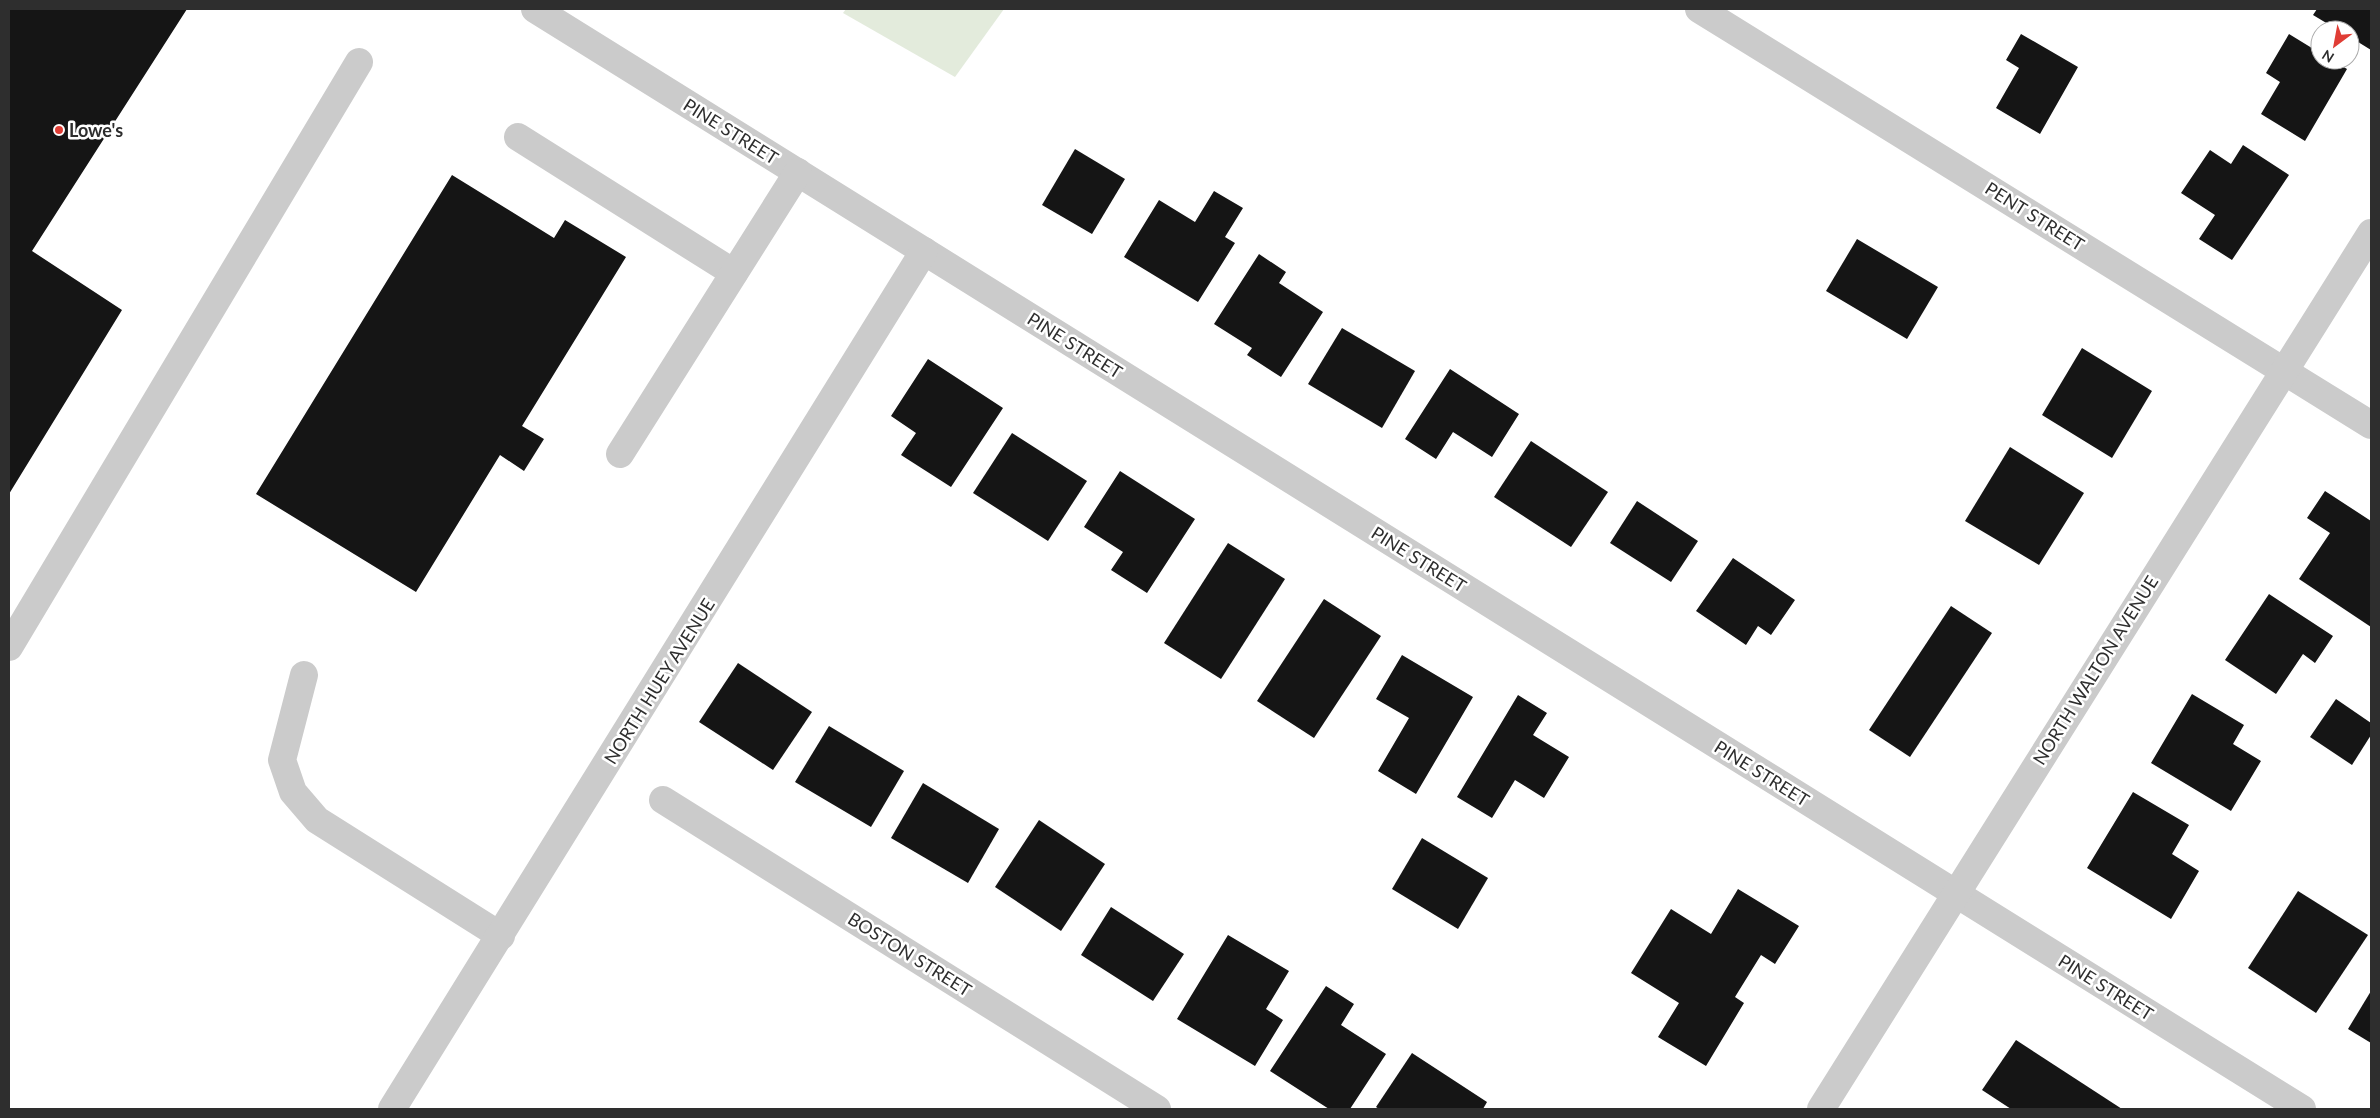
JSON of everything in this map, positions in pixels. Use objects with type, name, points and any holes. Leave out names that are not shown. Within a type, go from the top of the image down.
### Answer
[{"type":"street","name":"PINE STREET","points":[[535,9],[2302,1109]]},
{"type":"street","name":"PENT STREET","points":[[1699,9],[2371,425]]},
{"type":"street","points":[[9,647],[359,62]]},
{"type":"street","points":[[518,137],[734,273]]},
{"type":"street","points":[[620,454],[798,172]]},
{"type":"street","name":"NORTH WALTON AVENUE","points":[[1821,1109],[2371,233]]},
{"type":"street","name":"NORTH HUEY AVENUE","points":[[392,1109],[924,251]]},
{"type":"street","points":[[304,675],[282,760],[292,792],[317,820],[501,936]]},
{"type":"street","name":"BOSTON STREET","points":[[663,800],[1157,1109]]},
{"type":"green space","points":[[846,9],[1004,9],[955,77],[843,13]]},
{"type":"building","name":"Lowe's","points":[[9,9],[187,9],[32,251],[122,310],[9,494]]},
{"type":"building","points":[[2317,9],[2371,9],[2371,50],[2360,43],[2360,20],[2321,20],[2313,15]]},
{"type":"building","points":[[2021,34],[2078,67],[2040,134],[1996,108],[2019,68],[2006,60]]},
{"type":"building","points":[[2289,34],[2310,47],[2310,70],[2346,70],[2305,141],[2261,114],[2280,82],[2266,73]]},
{"type":"building","points":[[2243,145],[2289,175],[2232,260],[2199,239],[2215,215],[2181,193],[2210,150],[2231,164]]},
{"type":"building","points":[[1075,149],[1125,179],[1092,234],[1042,205]]},
{"type":"building","points":[[452,175],[554,238],[565,220],[626,257],[522,426],[544,439],[524,471],[500,455],[416,592],[256,494]]},
{"type":"building","points":[[1214,191],[1243,208],[1225,237],[1235,243],[1198,302],[1124,257],[1159,200],[1195,222]]},
{"type":"building","points":[[1857,239],[1938,287],[1907,339],[1826,291]]},
{"type":"building","points":[[1259,254],[1286,272],[1279,283],[1323,312],[1281,377],[1247,355],[1252,348],[1214,324]]},
{"type":"building","points":[[1342,328],[1415,371],[1382,428],[1308,384]]},
{"type":"building","points":[[2082,348],[2152,391],[2112,458],[2042,415]]},
{"type":"building","points":[[928,359],[1003,408],[951,487],[901,455],[916,433],[891,416]]},
{"type":"building","points":[[1450,369],[1519,414],[1492,457],[1453,432],[1436,459],[1405,439]]},
{"type":"building","points":[[1012,433],[1087,481],[1048,541],[973,493]]},
{"type":"building","points":[[1531,441],[1608,492],[1571,547],[1494,497]]},
{"type":"building","points":[[2010,447],[2084,493],[2039,565],[1965,521]]},
{"type":"building","points":[[1120,471],[1195,519],[1147,593],[1111,570],[1123,552],[1084,527]]},
{"type":"building","points":[[2325,491],[2371,521],[2371,627],[2299,579],[2330,533],[2307,518]]},
{"type":"building","points":[[1637,501],[1698,541],[1671,582],[1610,543]]},
{"type":"building","points":[[1228,543],[1285,579],[1221,679],[1164,643]]},
{"type":"building","points":[[1733,558],[1795,600],[1771,635],[1758,626],[1746,645],[1696,611]]},
{"type":"building","points":[[2269,594],[2333,636],[2315,663],[2303,654],[2276,694],[2225,660]]},
{"type":"building","points":[[1324,599],[1381,636],[1314,738],[1257,701]]},
{"type":"building","points":[[1951,606],[1992,633],[1910,757],[1869,730]]},
{"type":"building","points":[[1402,655],[1473,697],[1416,794],[1378,771],[1409,718],[1376,699]]},
{"type":"building","points":[[738,663],[812,712],[773,770],[699,722]]},
{"type":"building","points":[[2192,694],[2244,725],[2233,744],[2261,761],[2231,811],[2151,763]]},
{"type":"building","points":[[1518,695],[1547,713],[1533,735],[1569,757],[1544,798],[1515,780],[1492,818],[1457,797]]},
{"type":"building","points":[[2336,699],[2371,723],[2371,735],[2352,765],[2310,737]]},
{"type":"building","points":[[829,726],[904,771],[871,827],[795,782]]},
{"type":"building","points":[[923,783],[999,829],[968,883],[891,838]]},
{"type":"building","points":[[2133,792],[2189,825],[2172,854],[2199,871],[2171,919],[2087,868]]},
{"type":"building","points":[[1039,820],[1105,864],[1061,931],[995,887]]},
{"type":"building","points":[[1422,838],[1488,878],[1458,929],[1392,889]]},
{"type":"building","points":[[1738,889],[1799,926],[1775,964],[1761,955],[1735,997],[1744,1003],[1706,1066],[1658,1037],[1679,1003],[1631,973],[1671,909],[1711,934]]},
{"type":"building","points":[[2298,891],[2368,935],[2316,1013],[2248,968]]},
{"type":"building","points":[[1111,907],[1184,954],[1153,1001],[1081,955]]},
{"type":"building","points":[[1228,935],[1289,971],[1266,1009],[1283,1020],[1255,1066],[1177,1019]]},
{"type":"building","points":[[1326,986],[1354,1004],[1341,1025],[1386,1054],[1350,1109],[1329,1109],[1270,1071]]},
{"type":"building","points":[[2371,991],[2371,1043],[2348,1029]]},
{"type":"building","points":[[2016,1040],[2122,1109],[2011,1109],[1982,1090]]},
{"type":"building","points":[[1412,1053],[1487,1102],[1483,1109],[1379,1109],[1376,1107]]},
{"type":"place","name":"Lowe's","points":[[59,130]]}]
